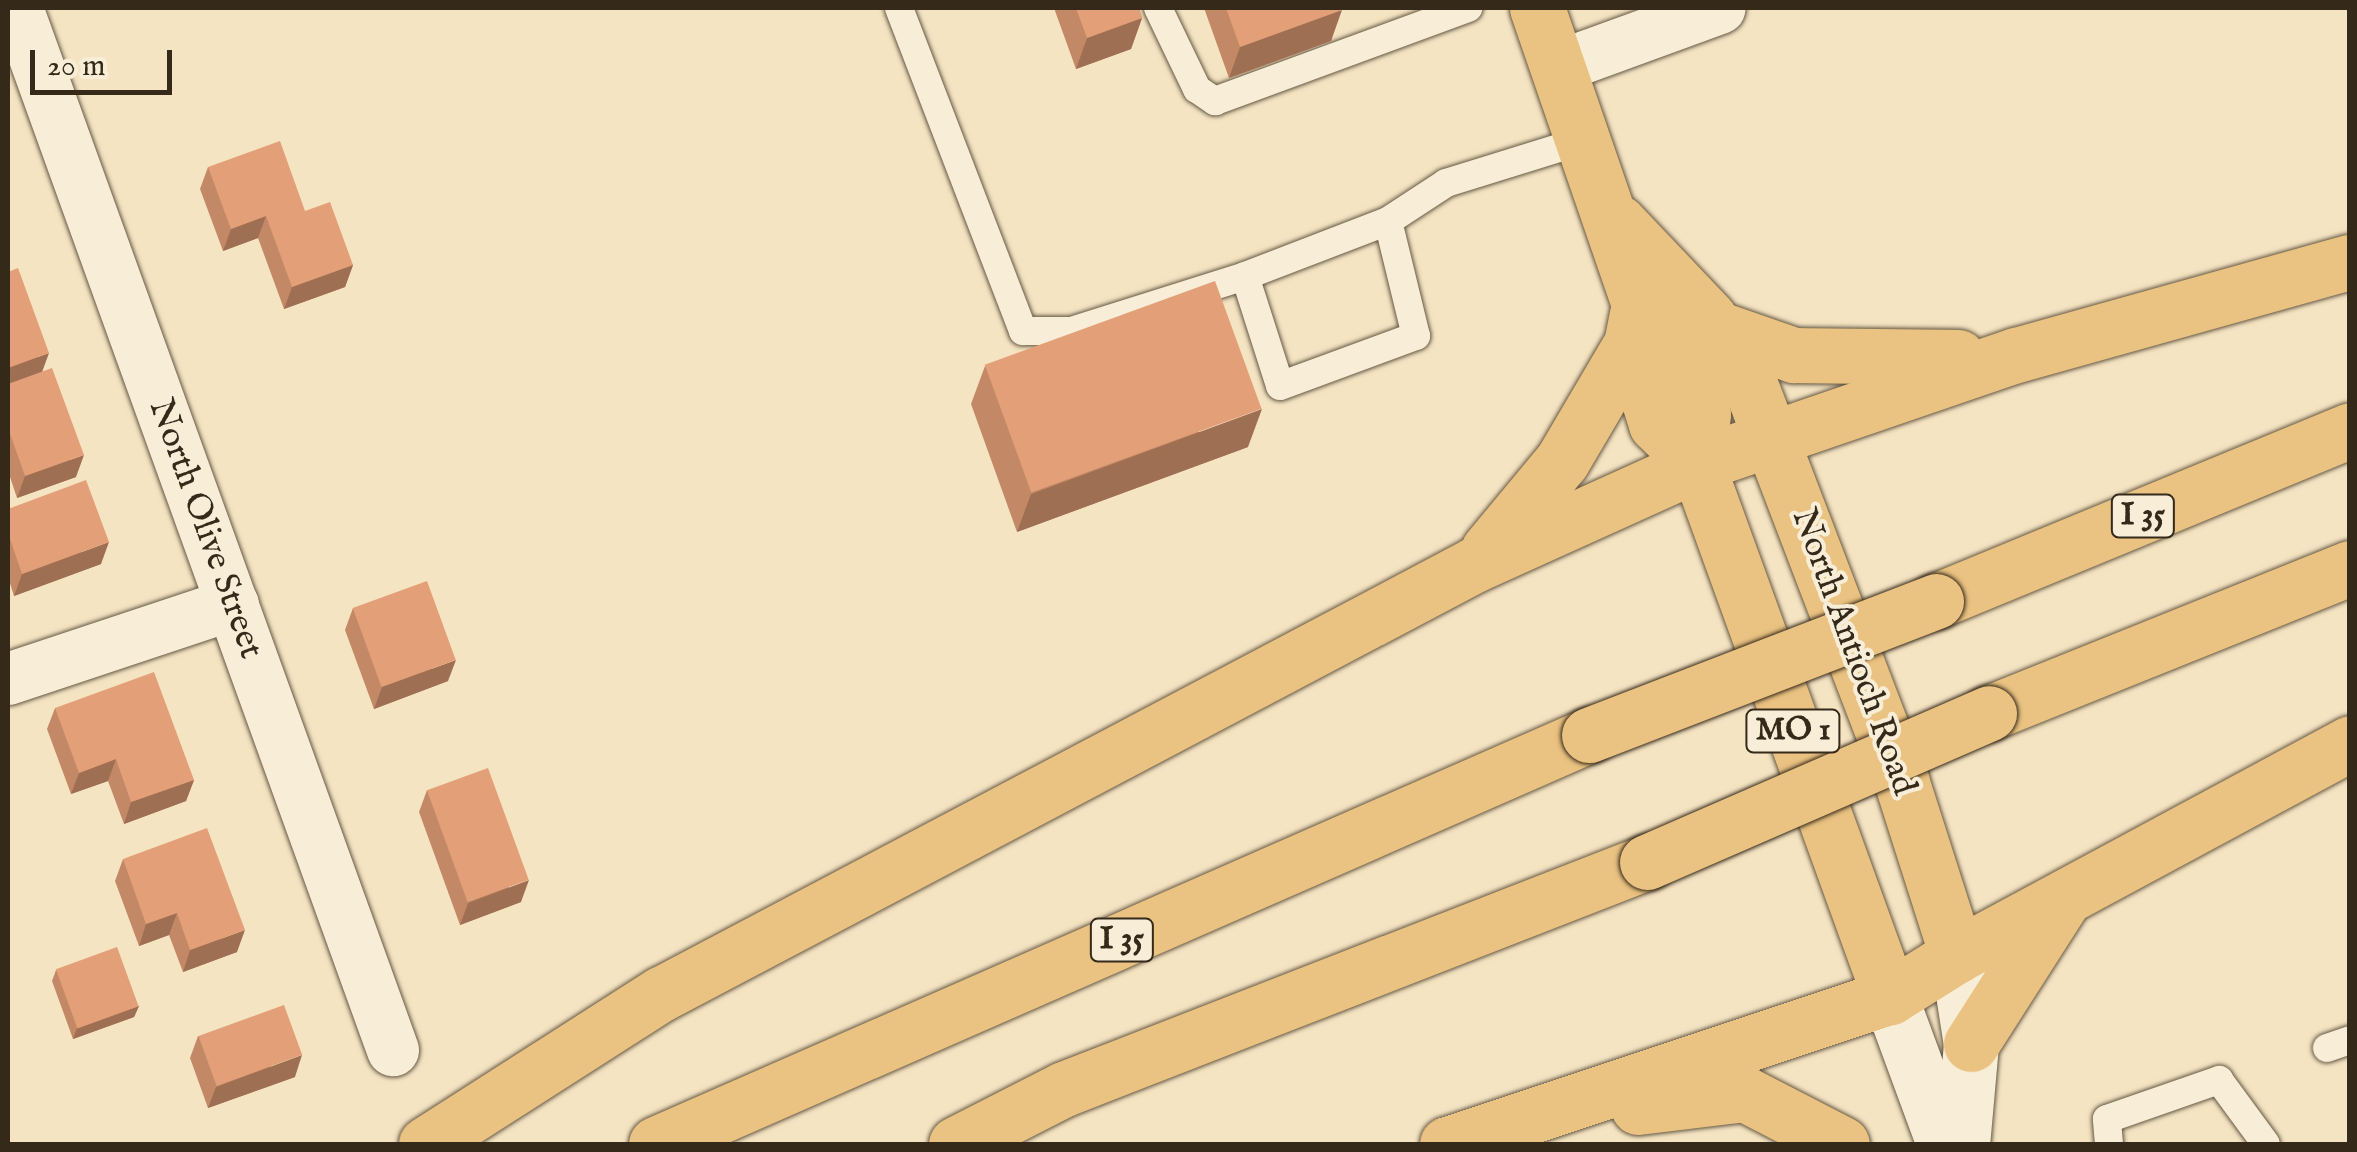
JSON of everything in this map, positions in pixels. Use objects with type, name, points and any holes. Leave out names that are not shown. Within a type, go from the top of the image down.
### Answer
[{"type":"main road","name":"North Antioch Road","points":[[1537,8],[1609,212],[1635,324],[1672,328],[1703,414],[1697,464],[1944,1144]]},
{"type":"main road","name":"North Antioch Road","points":[[1609,212],[1716,328],[1774,438],[1902,783],[1957,954],[1971,1044],[1962,1144]]},
{"type":"main road","points":[[426,1144],[661,994],[1476,564],[1697,464],[2016,355],[2350,262]]},
{"type":"main road","points":[[1476,564],[1562,460],[1635,324]]},
{"type":"main road","points":[[1716,328],[1794,355],[1886,360],[2016,355]]},
{"type":"main road","name":"I 35","points":[[656,1144],[1589,735],[1936,601],[2350,430]]},
{"type":"main road","points":[[956,1144],[1064,1089],[1647,862],[1988,712],[2350,568]]},
{"type":"main road","points":[[1447,1144],[1890,997],[1957,954],[2350,743]]},
{"type":"main road","points":[[1971,1044],[2062,901]]},
{"type":"main road","points":[[1530,1119],[1745,1094],[1842,1144]]},
{"type":"street","name":"North Olive Street","points":[[17,8],[393,1050]]},
{"type":"street","points":[[1558,67],[1720,8]]},
{"type":"street","points":[[8,679],[233,604]]},
{"type":"lane","points":[[899,8],[1023,330],[1071,330],[1244,276],[1388,221],[1446,182],[1585,140]]},
{"type":"lane","points":[[1158,8],[1197,89],[1215,102],[1468,8]]},
{"type":"lane","points":[[1244,276],[1280,386],[1416,336],[1388,221]]},
{"type":"lane","points":[[2108,1144],[2107,1120],[2165,1108],[2219,1080],[2266,1144]]},
{"type":"building","points":[[1076,8],[1139,8],[1142,18],[1087,38]]},
{"type":"building","points":[[1226,8],[1341,8],[1342,10],[1240,47]]},
{"type":"building","points":[[280,141],[305,211],[330,202],[353,265],[292,287],[266,216],[231,229],[208,167]]},
{"type":"building","points":[[18,268],[49,353],[8,368],[8,272]]},
{"type":"building","points":[[1215,281],[1262,409],[1031,493],[985,365]]},
{"type":"building","points":[[52,368],[84,455],[25,476],[8,428],[8,384]]},
{"type":"building","points":[[86,480],[109,542],[22,574],[8,533],[8,509]]},
{"type":"building","points":[[427,581],[456,660],[381,687],[353,608]]},
{"type":"building","points":[[154,672],[194,780],[131,802],[116,759],[79,773],[55,708]]},
{"type":"building","points":[[488,768],[529,880],[468,902],[427,790]]},
{"type":"building","points":[[207,828],[245,930],[190,950],[177,913],[146,924],[123,859]]},
{"type":"building","points":[[117,947],[139,1006],[77,1028],[56,969]]},
{"type":"building","points":[[284,1005],[302,1055],[217,1086],[198,1036]]}]
